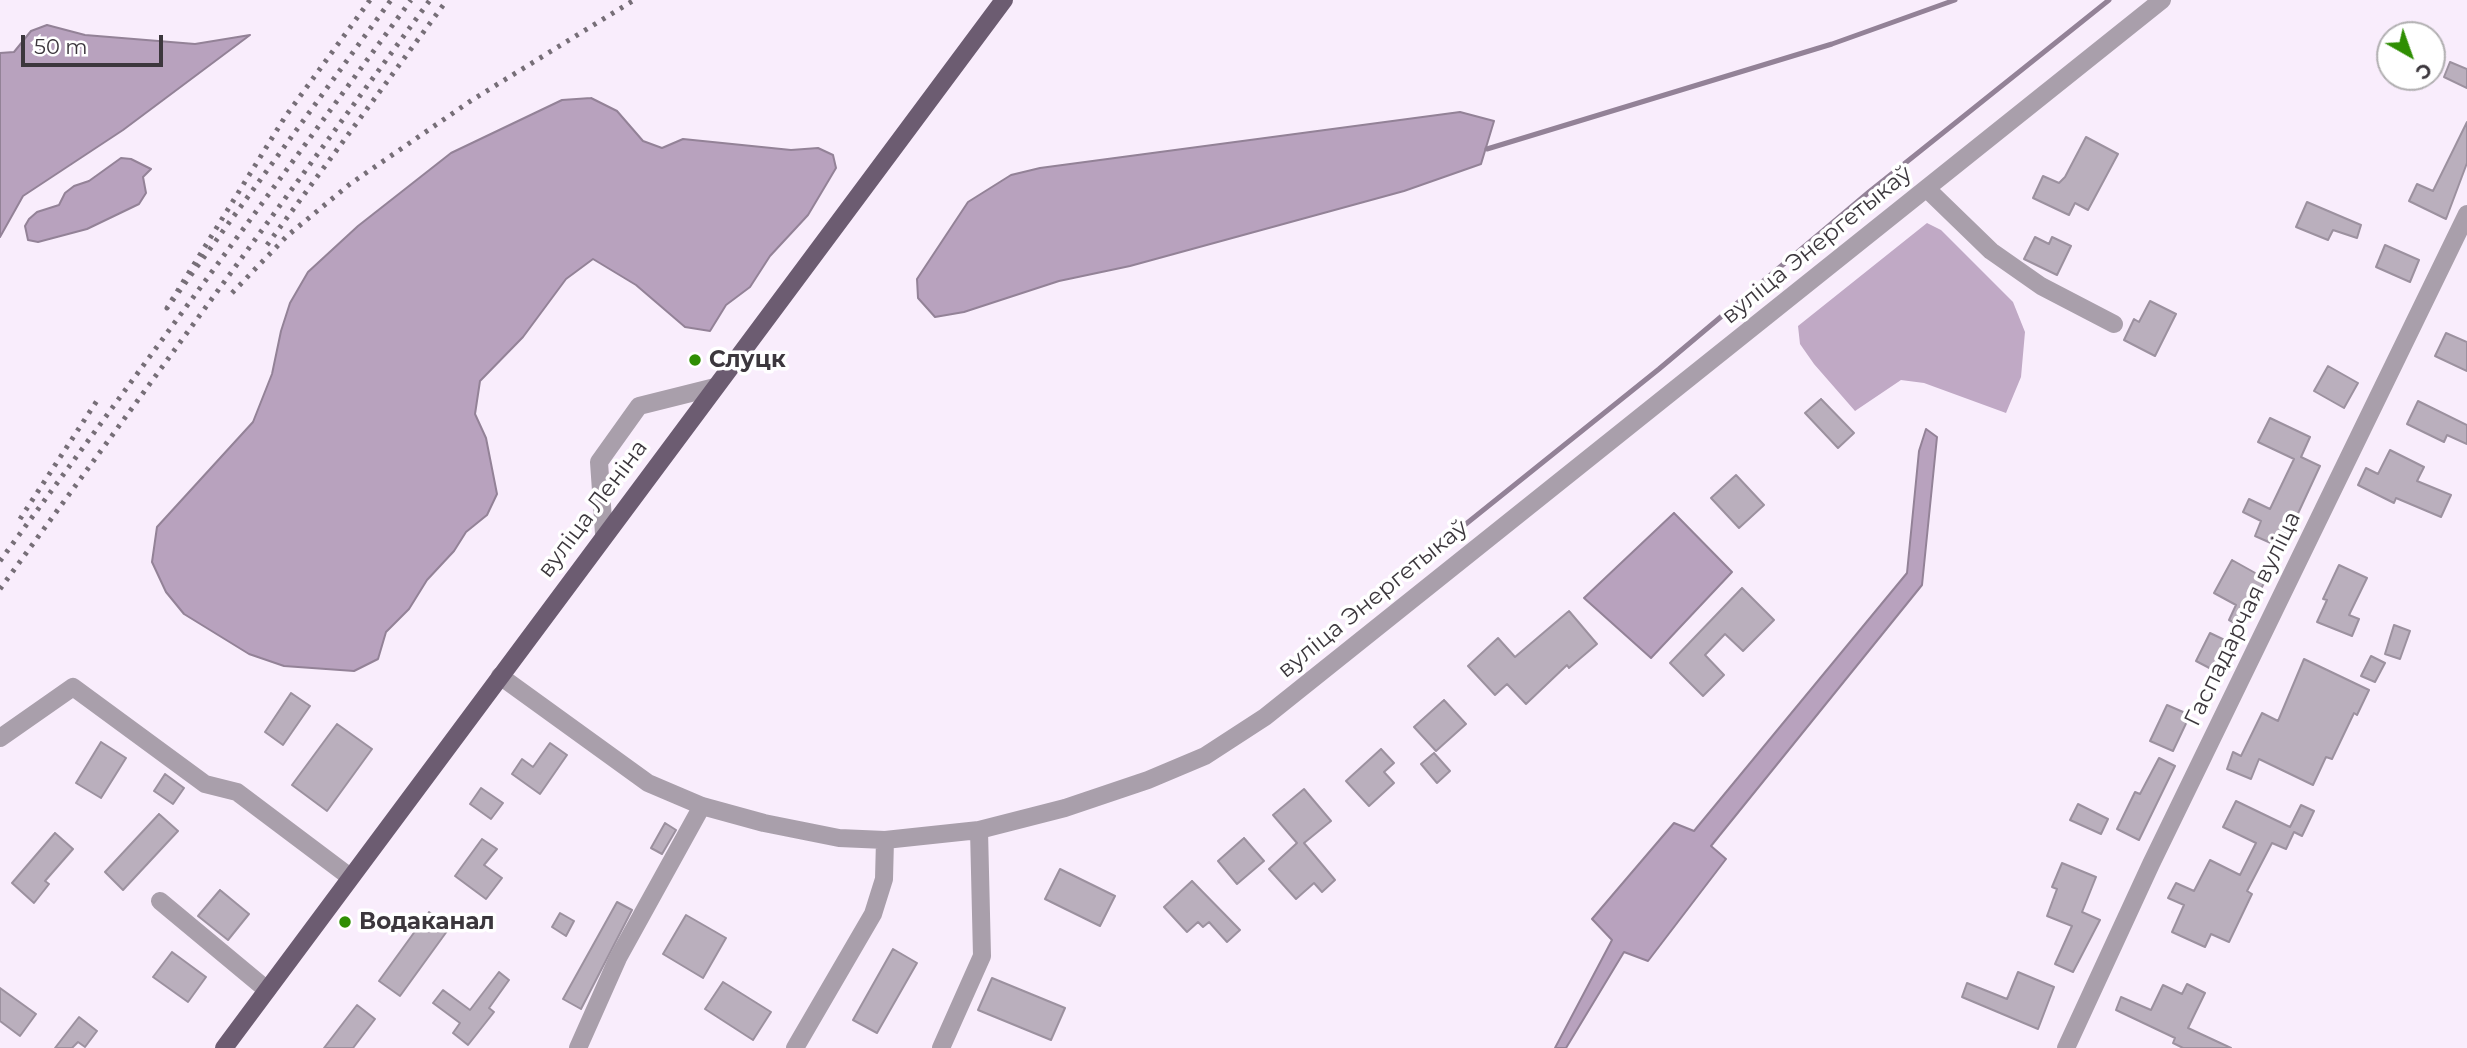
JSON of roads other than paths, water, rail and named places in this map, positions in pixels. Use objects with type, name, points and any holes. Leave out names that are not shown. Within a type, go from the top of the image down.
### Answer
[{"type":"main road","name":"вуліца Леніна","points":[[224,1048],[1004,0]]},
{"type":"street","name":"вуліца Энергетыкаў","points":[[500,676],[648,783],[702,806],[764,823],[839,838],[885,840],[979,830],[1065,808],[1148,780],[1205,756],[1265,717],[2162,0]]},
{"type":"street","points":[[1927,189],[1991,251],[2041,286],[2114,324]]},
{"type":"street","name":"Гаспадарчая вуліца","points":[[2066,1048],[2157,852],[2467,214]]},
{"type":"street","points":[[604,534],[599,462],[639,406],[715,387]]},
{"type":"street","points":[[0,738],[73,687],[205,784],[237,792],[350,877]]},
{"type":"street","points":[[578,1048],[618,958],[702,806]]},
{"type":"street","points":[[941,1048],[982,956],[979,830]]},
{"type":"street","points":[[795,1048],[873,914],[884,879],[885,840]]},
{"type":"street","points":[[160,901],[267,990]]},
{"type":"waterway","points":[[1487,149],[1832,44],[1955,0]]},
{"type":"waterway","points":[[1431,552],[1659,369],[1869,192],[2109,0]]},
{"type":"railway","points":[[370,0],[285,117],[167,308],[391,0]]},
{"type":"railway","points":[[0,561],[411,0]]},
{"type":"railway","points":[[0,589],[430,0]]},
{"type":"railway","points":[[267,245],[447,0]]},
{"type":"railway","points":[[232,293],[287,236],[350,184],[472,100],[634,0]]},
{"type":"railway","points":[[20,519],[100,396]]},
{"type":"place","name":"Слуцк","points":[[695,360]]},
{"type":"place","name":"Водаканал","points":[[345,922]]}]
